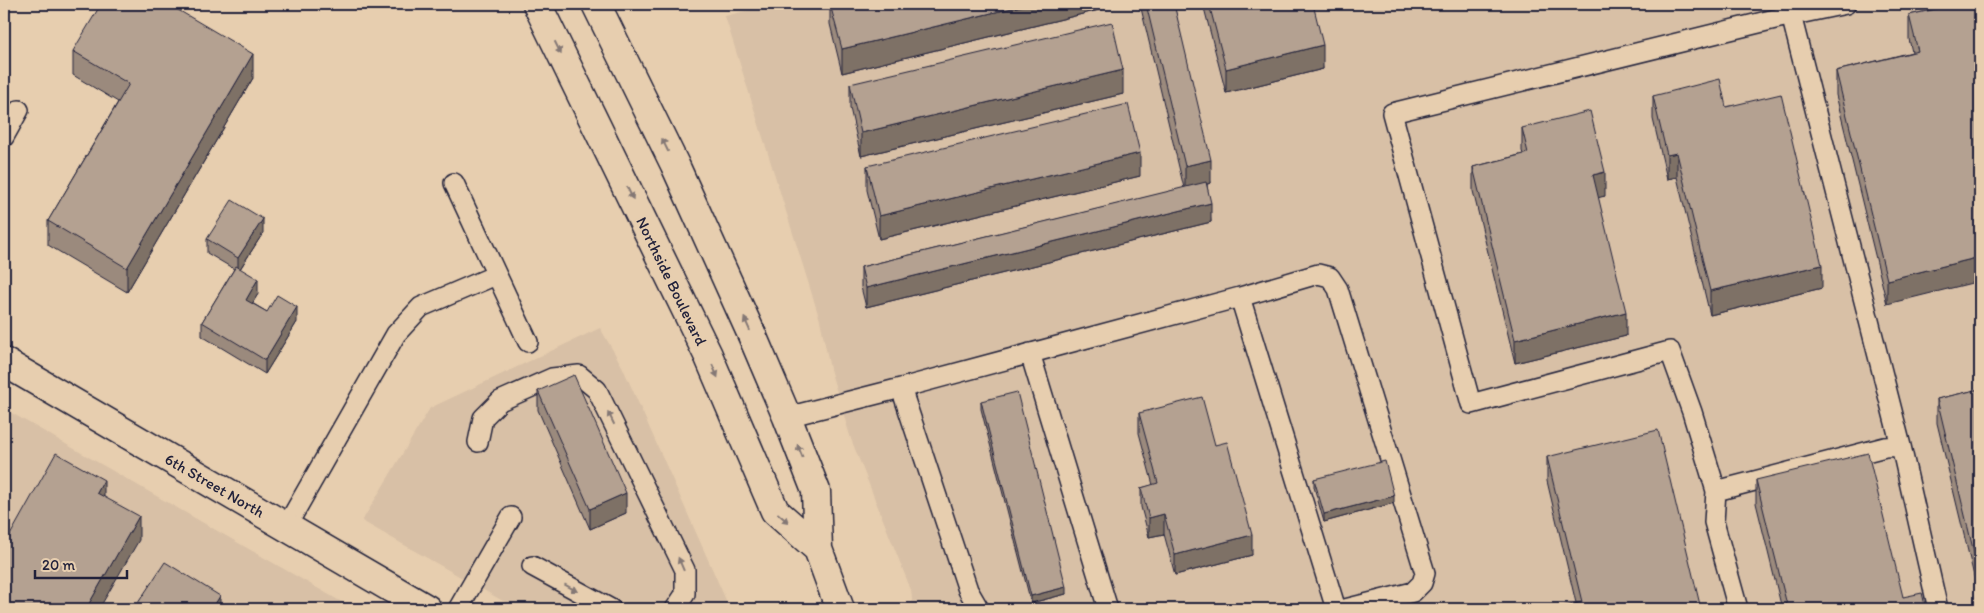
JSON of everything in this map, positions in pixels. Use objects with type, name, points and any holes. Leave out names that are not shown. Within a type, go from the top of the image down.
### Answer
[{"type":"main road","name":"Northside Boulevard","points":[[537,4],[708,355],[775,511],[818,549]]},
{"type":"main road","name":"Northside Boulevard","points":[[596,4],[675,165],[752,335],[787,418],[816,491],[818,549],[840,609]]},
{"type":"main road","name":"6th Street North","points":[[4,362],[427,609]]},
{"type":"lane","points":[[1738,609],[1714,522],[1716,491],[1692,412],[1670,351],[1471,404],[1392,113],[1846,4]]},
{"type":"lane","points":[[1791,16],[1901,446],[1938,609]]},
{"type":"lane","points":[[4,137],[19,110]]},
{"type":"lane","points":[[454,183],[528,342]]},
{"type":"lane","points":[[787,418],[1030,354],[1318,274],[1330,277],[1338,289],[1425,573],[1422,583],[1413,592],[1345,609]]},
{"type":"lane","points":[[286,527],[396,334],[421,307],[496,275]]},
{"type":"lane","points":[[1240,297],[1336,609]]},
{"type":"lane","points":[[1030,354],[1108,609]]},
{"type":"lane","points":[[478,442],[483,418],[500,400],[552,378],[579,375],[598,390],[685,570],[684,594],[675,609]]},
{"type":"lane","points":[[902,388],[968,590],[979,609]]},
{"type":"lane","points":[[1716,491],[1885,447],[1901,446]]},
{"type":"lane","points":[[458,609],[511,517]]},
{"type":"lane","points":[[532,566],[610,609]]},
{"type":"shaded area","points":[[766,4],[1980,4],[1980,609],[913,609],[911,590],[851,439],[830,369],[820,320],[725,16],[766,6]]},
{"type":"shaded area","points":[[600,328],[622,366],[730,609],[517,609],[362,521],[430,408]]},
{"type":"shaded area","points":[[10,412],[354,609],[4,609],[4,423]]},
{"type":"building","points":[[101,4],[168,4],[253,54],[127,268],[48,221],[129,84],[73,51]]},
{"type":"building","points":[[830,4],[1029,4],[842,49]]},
{"type":"building","points":[[1146,4],[1174,4],[1211,160],[1185,166]]},
{"type":"building","points":[[1209,4],[1313,4],[1323,45],[1226,69]]},
{"type":"building","points":[[1958,4],[1980,4],[1980,257],[1887,280],[1836,71],[1918,51],[1909,15]]},
{"type":"building","points":[[1112,22],[1123,70],[861,133],[850,84]]},
{"type":"building","points":[[1720,79],[1726,107],[1781,94],[1822,265],[1710,291],[1677,153],[1667,155],[1653,96]]},
{"type":"building","points":[[1128,104],[1140,153],[879,216],[867,166]]},
{"type":"building","points":[[1590,111],[1605,172],[1593,175],[1626,312],[1515,340],[1473,167],[1528,153],[1522,128]]},
{"type":"building","points":[[1206,182],[1211,203],[866,288],[861,267]]},
{"type":"building","points":[[232,200],[263,219],[238,258],[207,239]]},
{"type":"building","points":[[236,266],[258,279],[246,300],[267,312],[277,295],[297,307],[265,360],[202,322]]},
{"type":"building","points":[[574,375],[626,493],[590,509],[538,391]]},
{"type":"building","points":[[1980,389],[1980,578],[1937,399]]},
{"type":"building","points":[[1017,392],[1066,587],[1031,596],[981,401]]},
{"type":"building","points":[[1202,397],[1215,445],[1227,442],[1252,535],[1175,555],[1164,514],[1149,518],[1141,488],[1158,483],[1139,413]]},
{"type":"building","points":[[1658,430],[1701,609],[1553,609],[1582,602],[1547,457]]},
{"type":"building","points":[[56,453],[104,480],[97,493],[139,516],[86,609],[4,609],[4,546]]},
{"type":"building","points":[[1868,453],[1903,597],[1922,593],[1926,609],[1788,609],[1756,480]]},
{"type":"building","points":[[1385,461],[1394,496],[1324,514],[1314,479]]},
{"type":"building","points":[[165,562],[220,596],[212,609],[134,609]]}]
